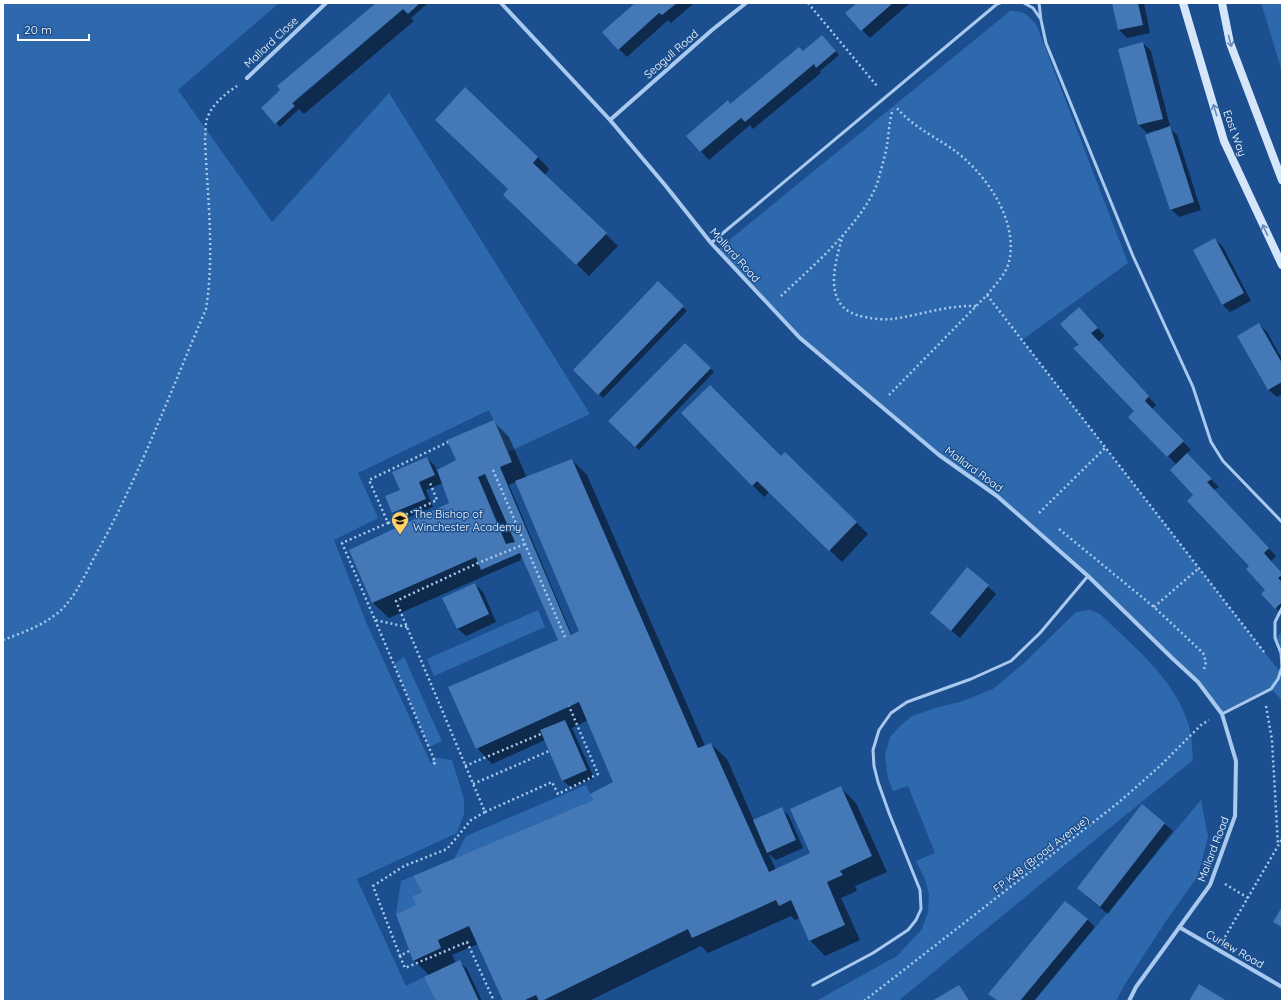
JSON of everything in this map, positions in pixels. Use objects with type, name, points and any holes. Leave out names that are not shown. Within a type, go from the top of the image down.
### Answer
[{"type":"street","name":"Mallard Close","points":[[246,78],[326,3]]},
{"type":"street","name":"Mallard Road","points":[[501,3],[610,120],[665,185],[711,243],[800,338],[939,455],[997,496],[1088,576],[1198,682],[1222,714],[1236,761],[1235,816],[1210,885],[1136,987],[1129,1001]]},
{"type":"street","name":"Seagull Road","points":[[610,120],[712,30],[746,3]]},
{"type":"street","name":"East Way","points":[[1183,3],[1224,141],[1282,265]]},
{"type":"street","points":[[1222,3],[1230,43],[1282,180]]},
{"type":"street","name":"Curlew Road","points":[[1179,927],[1282,987]]},
{"type":"lane","points":[[711,243],[886,96],[1000,3]]},
{"type":"lane","points":[[1024,3],[1033,8],[1040,20]]},
{"type":"lane","points":[[1039,3],[1040,20],[1046,43],[1133,256],[1193,387],[1212,442],[1223,461],[1282,522]]},
{"type":"lane","points":[[813,985],[873,953],[908,930],[916,920],[921,909],[920,890],[889,813],[874,766],[873,750],[879,730],[891,713],[907,702],[971,679],[1011,661],[1040,633],[1088,576]]},
{"type":"lane","points":[[1222,714],[1272,689],[1278,679],[1282,667],[1281,653],[1275,638],[1275,622],[1282,608]]},
{"type":"path","points":[[808,3],[904,116],[928,135],[951,148],[972,166],[987,183],[1001,208],[1009,228],[1011,246],[1009,263],[1001,278],[977,306],[879,405]]},
{"type":"path","points":[[3,640],[48,620],[64,607],[76,589],[120,508],[140,465],[206,309],[211,260],[205,138],[207,119],[213,107],[226,93],[246,78]]},
{"type":"path","points":[[770,306],[816,263],[843,234],[865,206],[877,182],[895,105]]},
{"type":"path","points":[[843,234],[837,257],[834,278],[836,296],[844,308],[855,316],[873,319],[891,319],[921,314],[943,308],[977,306]]},
{"type":"path","points":[[987,295],[1280,672]]},
{"type":"path","points":[[388,523],[369,480],[448,442]]},
{"type":"path","points":[[1039,513],[1105,448]]},
{"type":"path","points":[[493,470],[565,637]]},
{"type":"path","points":[[430,483],[437,500],[342,543],[433,757],[435,762],[431,764]]},
{"type":"path","points":[[485,812],[396,601],[478,563],[524,544]]},
{"type":"path","points":[[1154,607],[1198,568]]},
{"type":"path","points":[[376,620],[407,627]]},
{"type":"path","points":[[1263,694],[1272,740],[1278,845]]},
{"type":"path","points":[[494,1001],[467,942],[405,968],[373,886],[404,866],[448,849],[471,820],[485,812],[552,782],[558,794],[598,774],[569,706]]},
{"type":"path","name":"FP K48 (Broad Avenue)","points":[[864,1001],[1079,835],[1118,803],[1160,766],[1200,725],[1222,714]]},
{"type":"path","points":[[466,766],[541,734]]},
{"type":"path","points":[[473,784],[549,751]]},
{"type":"path","points":[[1217,949],[1282,839]]},
{"type":"path","points":[[1213,877],[1248,898]]},
{"type":"path","points":[[400,956],[409,951]]},
{"type":"shaded area","points":[[3,3],[279,3],[178,90],[272,222],[389,93],[590,414],[508,452],[489,410],[358,473],[378,518],[334,540],[366,622],[431,764],[433,757],[452,760],[464,799],[464,814],[457,833],[357,879],[406,986],[424,977],[436,1001],[3,1001]]},
{"type":"shaded area","points":[[1261,3],[1282,3],[1282,71]]},
{"type":"shaded area","points":[[1010,11],[1026,14],[1037,26],[1128,263],[1022,340],[1280,672],[1281,653],[1275,638],[1282,632],[1282,700],[1271,689],[1222,714],[1198,682],[1088,576],[997,496],[939,455],[800,339],[717,250]]},
{"type":"shaded area","points":[[538,610],[545,627],[434,676],[427,659]]},
{"type":"shaded area","points":[[1090,610],[1100,614],[1139,651],[1163,677],[1173,691],[1182,707],[1189,727],[1192,741],[1193,760],[898,1001],[816,1001],[897,956],[922,929],[928,912],[929,895],[925,879],[916,861],[935,853],[908,786],[893,791],[888,779],[885,756],[890,737],[912,716],[963,701],[993,689],[1024,663],[1076,612]]},
{"type":"shaded area","points":[[404,657],[442,741],[429,747],[394,664]]},
{"type":"shaded area","points":[[586,785],[593,800],[454,859],[466,836]]},
{"type":"shaded area","points":[[1201,800],[1208,837],[1198,876],[1166,921],[1125,984],[1116,1001],[1034,1001]]},
{"type":"shaded area","points":[[413,876],[422,892],[412,896],[416,905],[396,914],[401,881]]},
{"type":"building","points":[[376,3],[420,3],[408,14],[403,9],[292,103],[295,106],[275,124],[261,108],[280,90],[277,86]]},
{"type":"building","points":[[635,3],[677,3],[662,15],[659,13],[618,50],[602,32]]},
{"type":"building","points":[[857,3],[893,3],[861,31],[845,13]]},
{"type":"building","points":[[1112,3],[1138,3],[1143,25],[1118,30]]},
{"type":"building","points":[[822,35],[836,51],[816,68],[814,64],[745,122],[741,118],[700,152],[686,136],[728,100],[730,104],[799,47],[803,51]]},
{"type":"building","points":[[1143,42],[1163,119],[1138,125],[1118,49]]},
{"type":"building","points":[[465,87],[538,157],[533,163],[607,233],[576,265],[503,195],[508,189],[435,120]]},
{"type":"building","points":[[1170,126],[1194,202],[1170,210],[1145,135]]},
{"type":"building","points":[[1215,238],[1244,293],[1222,305],[1193,250]]},
{"type":"building","points":[[658,281],[684,306],[598,395],[573,370]]},
{"type":"building","points":[[1079,307],[1098,328],[1091,333],[1149,396],[1145,401],[1184,441],[1167,457],[1128,417],[1134,411],[1073,348],[1079,345],[1060,324]]},
{"type":"building","points":[[1259,323],[1282,363],[1282,382],[1268,390],[1237,336]]},
{"type":"building","points":[[685,343],[711,368],[635,447],[608,421]]},
{"type":"building","points":[[710,385],[781,456],[785,452],[857,522],[829,551],[757,481],[752,486],[681,413]]},
{"type":"building","points":[[494,420],[512,462],[500,467],[571,635],[579,631],[515,481],[572,459],[698,748],[711,743],[769,872],[810,853],[790,809],[841,786],[872,856],[840,871],[843,875],[827,882],[845,925],[809,941],[791,900],[779,906],[776,900],[692,938],[688,929],[542,1001],[539,1001],[536,995],[523,1001],[503,1001],[469,926],[438,940],[441,948],[413,961],[396,914],[416,905],[412,896],[422,892],[413,876],[593,800],[590,794],[613,782],[579,702],[476,749],[448,687],[558,640],[520,553],[481,570],[476,557],[372,603],[349,550],[449,503],[437,470],[456,460],[447,440]],"holes":[[[485,474],[515,542],[506,544],[478,477]]]},
{"type":"building","points":[[1187,453],[1212,479],[1207,482],[1269,548],[1264,553],[1282,573],[1282,575],[1278,578],[1282,582],[1282,602],[1275,609],[1261,594],[1265,590],[1246,569],[1249,566],[1187,501],[1193,495],[1170,470]]},
{"type":"building","points":[[427,457],[435,475],[419,482],[426,499],[392,513],[385,496],[400,490],[392,472]]},
{"type":"building","points":[[967,567],[989,585],[951,631],[930,613]]},
{"type":"building","points":[[475,583],[489,614],[457,629],[442,598]]},
{"type":"building","points":[[565,720],[587,770],[562,781],[540,730]]},
{"type":"building","points":[[1142,804],[1165,823],[1100,907],[1077,888]]},
{"type":"building","points":[[782,807],[796,840],[767,853],[753,820]]},
{"type":"building","points":[[1065,901],[1088,919],[1020,1001],[998,1001],[988,994]]},
{"type":"building","points":[[1282,907],[1282,927],[1273,922]]},
{"type":"building","points":[[460,960],[479,1001],[436,1001],[424,977]]},
{"type":"building","points":[[1199,984],[1227,1001],[1189,1001]]},
{"type":"building","points":[[959,985],[970,1001],[932,1001]]},
{"type":"place","name":"The Bishop of Winchester Academy","points":[[400,535]]}]
